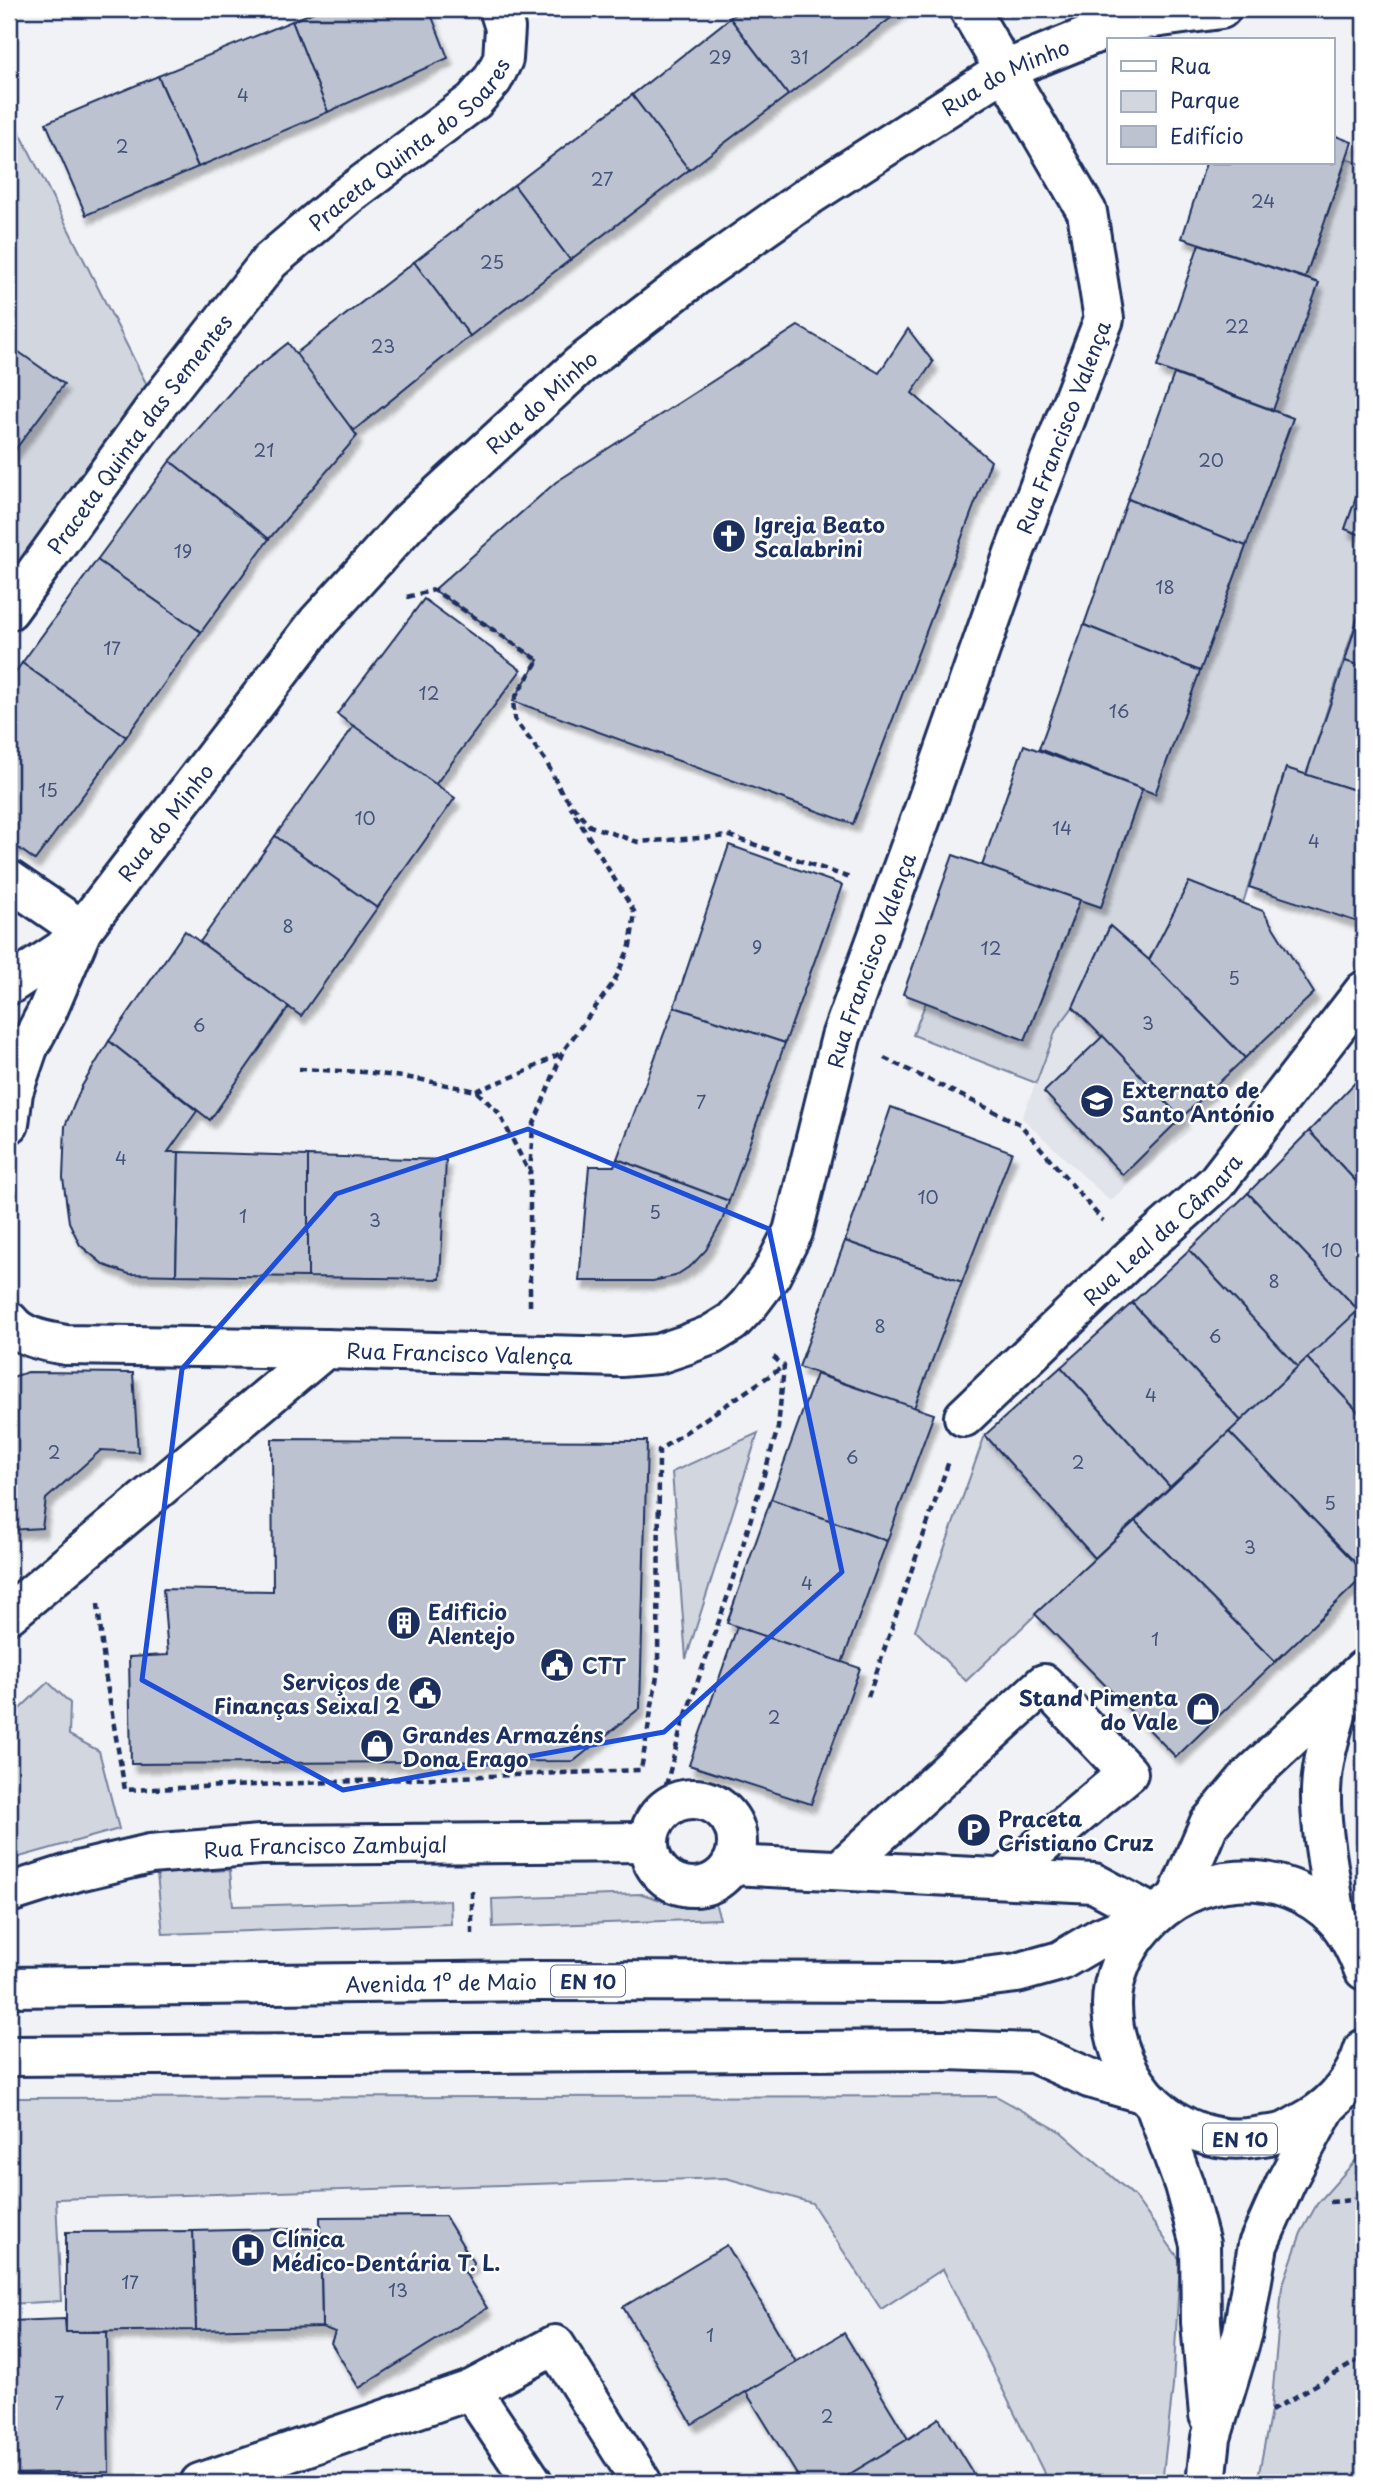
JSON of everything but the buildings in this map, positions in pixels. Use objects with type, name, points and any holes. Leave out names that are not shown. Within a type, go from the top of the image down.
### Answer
[{"type":"street","name":"Praceta Quinta do Soares","points":[[270,261],[347,196],[474,100],[493,79],[503,59],[505,28],[499,9]]},
{"type":"street","name":"Rua Francisco Valença","points":[[9,1321],[14,1328],[40,1340],[65,1345],[621,1357],[658,1354],[711,1335],[732,1322],[771,1275],[793,1232],[841,1037],[1014,553],[1104,319],[1087,212],[969,9]]},
{"type":"street","name":"Rua do Minho","points":[[9,985],[62,950],[82,930],[318,622],[408,523],[580,365],[694,277],[810,195],[1005,70],[1124,22],[1221,9]]},
{"type":"street","name":"Praceta Quinta das Sementes","points":[[9,610],[157,405],[270,261]]},
{"type":"street","points":[[9,880],[82,930],[46,1014],[28,1048],[13,1092],[9,1124]]},
{"type":"street","name":"Rua Leal da Câmara","points":[[964,1417],[1133,1256],[1216,1184],[1364,990]]},
{"type":"street","points":[[9,1614],[325,1349]]},
{"type":"street","points":[[840,1870],[1044,1684],[1128,1773],[1003,1878]]},
{"type":"street","points":[[732,1865],[1094,1883],[1166,1905],[1209,1824],[1246,1780],[1346,1688]]},
{"type":"street","points":[[1346,1688],[1327,1746],[1321,1810],[1355,1946]]},
{"type":"street","points":[[683,1800],[711,1802],[724,1811],[737,1836],[732,1865],[710,1884],[681,1885],[668,1879],[657,1870],[650,1857],[654,1828],[670,1805],[683,1800]]},
{"type":"street","name":"Rua Francisco Zambujal","points":[[9,1893],[78,1871],[150,1854],[260,1845],[654,1828]]},
{"type":"street","name":"EN 10","points":[[1149,2100],[1124,2065],[1113,2034],[1112,2001],[1118,1969],[1133,1940],[1166,1905],[1210,1884],[1244,1880],[1278,1885],[1310,1899],[1355,1946]]},
{"type":"street","name":"Avenida 1º de Maio","points":[[9,1987],[541,1981],[942,1982],[1017,1973],[1060,1961],[1166,1905]]},
{"type":"street","name":"EN 10","points":[[9,2056],[918,2050],[1033,2053],[1089,2078],[1149,2100],[1195,2132],[1240,2140],[1285,2132],[1342,2096],[1360,2064],[1364,2049]]},
{"type":"street","points":[[1206,2483],[1211,2438],[1242,2332],[1258,2245],[1286,2182],[1342,2096]]},
{"type":"street","points":[[1149,2100],[1184,2185],[1200,2244],[1201,2322],[1211,2438]]},
{"type":"street","points":[[216,2481],[471,2390],[555,2345],[642,2483]]},
{"type":"street","points":[[471,2390],[533,2483]]},
{"type":"path","points":[[395,600],[434,590],[538,660],[513,701],[516,720],[546,761],[562,793],[635,913],[630,946],[614,982],[564,1051],[533,1126],[530,1174],[530,1356]]},
{"type":"path","points":[[562,793],[590,826],[638,842],[730,836],[892,895]]},
{"type":"path","points":[[841,1037],[1020,1124],[1133,1256]]},
{"type":"path","points":[[476,1091],[525,1072],[564,1051]]},
{"type":"path","points":[[299,1069],[364,1072],[418,1079],[476,1091],[499,1113],[530,1174]]},
{"type":"path","points":[[732,1322],[784,1366]]},
{"type":"path","points":[[92,1544],[105,1673],[125,1790],[641,1770],[658,1671],[659,1450],[784,1366]]},
{"type":"path","points":[[654,1828],[681,1729],[727,1598],[778,1428],[784,1366]]},
{"type":"path","points":[[868,1697],[964,1417]]},
{"type":"path","points":[[1211,2438],[1271,2411],[1364,2357]]},
{"type":"highlighted area","points":[[528,1129],[769,1229],[842,1572],[664,1732],[343,1790],[142,1680],[182,1369],[336,1194]]},
{"type":"shaded area","name":"Externato de Santo António","points":[[1073,1007],[1191,1129],[1110,1201],[1022,1118],[1056,1030]]},
{"type":"green space","points":[[9,111],[157,405],[9,610]]},
{"type":"green space","points":[[1347,159],[1364,165],[1364,475],[1345,529],[1364,536],[1364,597],[1306,775],[1286,768],[1243,903],[1189,883],[1149,960],[1110,926],[1073,1007],[1056,1030],[1036,1083],[913,1035],[926,1002],[1025,1040],[1080,900],[1101,907],[1142,789],[1155,793],[1293,418],[1273,410],[1318,283],[1305,278]]},
{"type":"green space","points":[[758,1433],[686,1659],[672,1472]]},
{"type":"green space","points":[[985,1435],[1095,1558],[966,1681],[915,1630]]},
{"type":"green space","points":[[48,1682],[70,1703],[69,1735],[99,1751],[119,1829],[9,1860],[9,1719]]},
{"type":"green space","points":[[230,1870],[233,1906],[450,1900],[451,1924],[163,1934],[157,1874]]},
{"type":"green space","points":[[642,1894],[685,1908],[715,1903],[720,1919],[493,1927],[492,1899]]},
{"type":"green space","points":[[996,2096],[1061,2132],[1134,2196],[1180,2260],[1173,2386],[1162,2483],[1049,2483],[943,2269],[881,2309],[812,2203],[726,2178],[56,2199],[61,2301],[9,2304],[9,2098]]},
{"type":"green space","points":[[1364,2151],[1364,2483],[1257,2483],[1271,2411],[1282,2287],[1301,2233],[1317,2204]]},
{"type":"place","name":"Igreja Beato Scalabrini","points":[[729,536]]},
{"type":"place","name":"Externato de Santo António","points":[[1097,1101]]},
{"type":"place","name":"Edificio Alentejo","points":[[404,1623]]},
{"type":"place","name":"CTT","points":[[557,1665]]},
{"type":"place","name":"Serviços de Finanças Seixal 2","points":[[425,1693]]},
{"type":"place","name":"Stand Pimenta do Vale","points":[[1203,1709]]},
{"type":"place","name":"Grandes Armazéns Dona Erago","points":[[377,1746]]},
{"type":"place","name":"Praceta Cristiano Cruz","points":[[974,1830]]},
{"type":"place","name":"Clínica Médico-Dentária T. L.","points":[[248,2250]]}]
